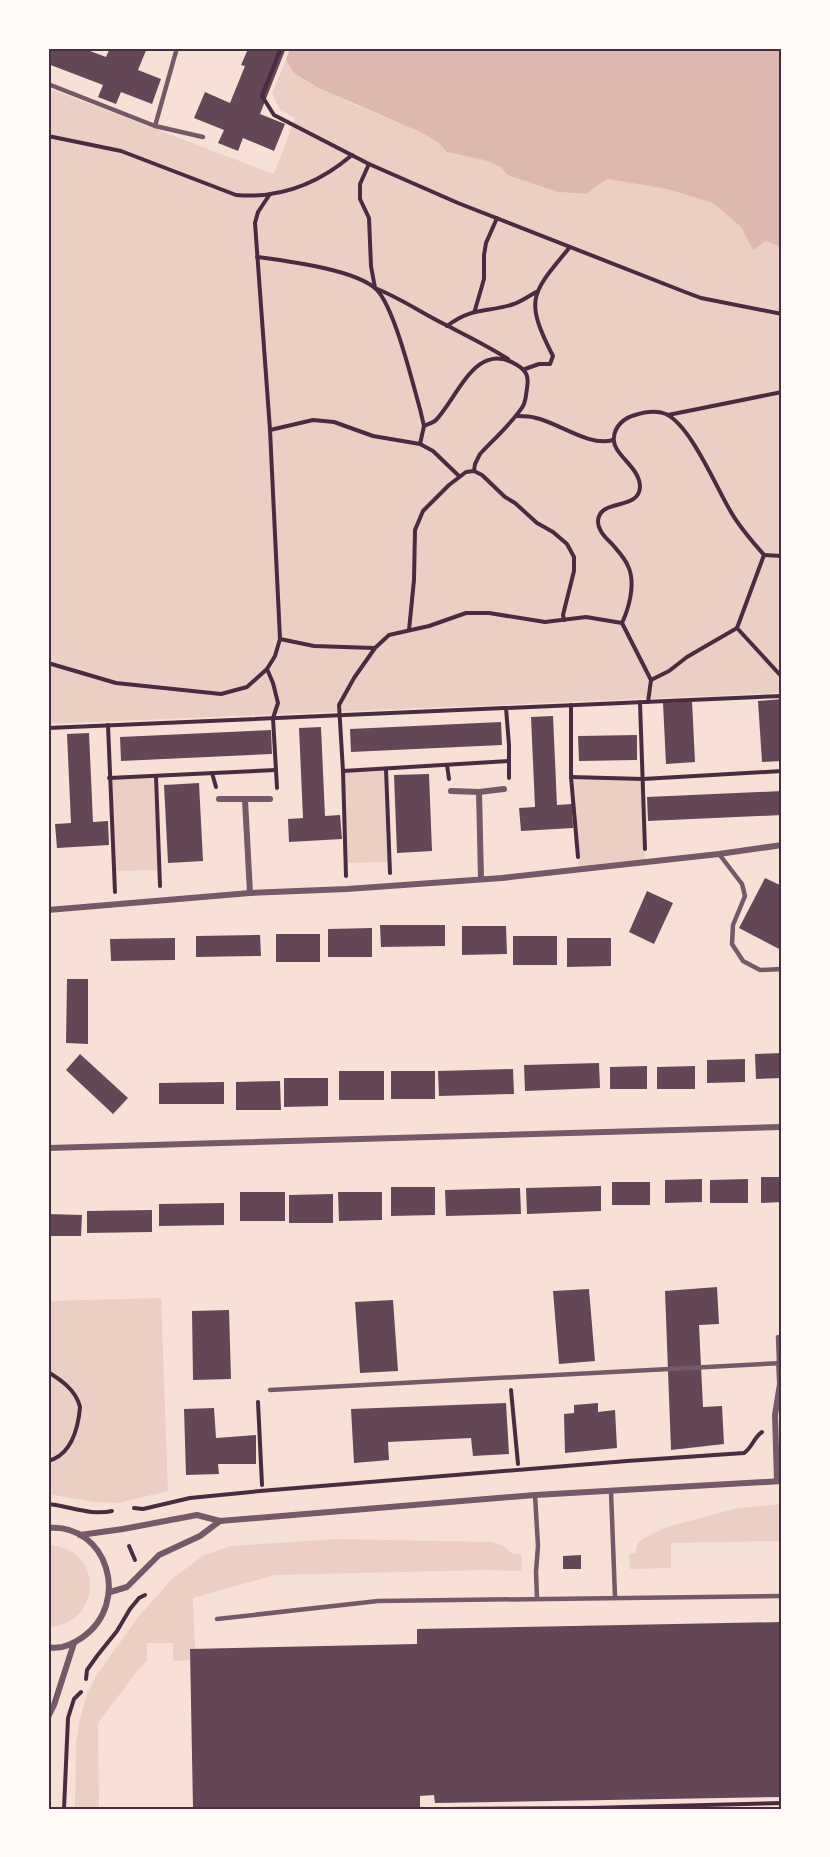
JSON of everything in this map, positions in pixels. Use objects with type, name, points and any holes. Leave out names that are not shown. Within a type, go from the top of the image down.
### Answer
[{"type":"street","points":[[451,792],[504,789]]},
{"type":"street","points":[[479,792],[482,879]]},
{"type":"street","points":[[219,799],[270,799]]},
{"type":"street","points":[[245,800],[250,894]]},
{"type":"street","points":[[48,909],[482,879],[719,854],[782,845]]},
{"type":"street","points":[[48,1148],[782,1127]]},
{"type":"street","points":[[80,1535],[123,1530],[197,1515],[220,1521],[535,1495],[780,1481],[775,1415],[781,1363]]},
{"type":"street","points":[[110,1592],[127,1587],[159,1555],[200,1536],[220,1521]]},
{"type":"street","points":[[48,1528],[80,1535],[93,1545],[109,1576],[110,1592],[105,1613],[93,1630],[75,1643],[54,1648],[48,1647]]},
{"type":"street","points":[[48,1717],[75,1643]]},
{"type":"lane","points":[[155,126],[177,48]]},
{"type":"lane","points":[[48,84],[155,126],[203,137]]},
{"type":"lane","points":[[719,854],[742,884],[745,896],[733,925],[732,944],[743,961],[760,970],[782,969]]},
{"type":"lane","points":[[270,1390],[781,1363],[778,1337]]},
{"type":"lane","points":[[611,1491],[615,1597]]},
{"type":"lane","points":[[535,1495],[538,1546],[537,1598]]},
{"type":"lane","points":[[216,1619],[378,1601],[782,1596]]},
{"type":"path","points":[[281,48],[262,96],[274,115],[369,164],[570,247],[701,298],[781,313],[782,341]]},
{"type":"path","points":[[48,136],[121,151],[236,195],[285,193],[322,177],[352,155]]},
{"type":"path","points":[[369,164],[360,184],[360,199],[369,218],[371,266],[375,288],[388,305],[424,426],[420,444]]},
{"type":"path","points":[[48,663],[116,683],[221,694],[247,687],[267,669],[275,656],[280,639],[270,429],[255,223],[258,212],[270,194]]},
{"type":"path","points":[[475,310],[484,279],[486,243],[497,218]]},
{"type":"path","points":[[525,369],[539,364],[550,364],[553,356],[539,325],[535,308],[536,292],[570,247]]},
{"type":"path","points":[[257,256],[346,274],[394,296],[481,342],[525,369],[529,380],[524,404],[516,416],[480,454],[474,471]]},
{"type":"path","points":[[447,326],[460,316],[475,310],[514,304],[536,292]]},
{"type":"path","points":[[424,426],[435,421],[459,386],[474,369],[487,360],[508,359]]},
{"type":"path","points":[[622,623],[628,610],[631,587],[629,567],[602,533],[598,523],[603,510],[634,499],[640,489],[639,478],[629,462],[615,447],[613,440],[617,427],[630,416],[645,412],[667,415],[782,392]]},
{"type":"path","points":[[667,415],[688,435],[744,532],[764,555],[782,556]]},
{"type":"path","points":[[516,416],[537,418],[594,440],[605,442],[613,440]]},
{"type":"path","points":[[270,429],[313,420],[334,422],[373,436],[420,444],[433,451],[459,476]]},
{"type":"path","points":[[409,630],[414,580],[414,530],[423,511],[459,476],[474,471],[482,475],[537,523],[553,532],[567,544],[574,558],[574,571],[563,615],[564,620]]},
{"type":"path","points":[[651,680],[737,628],[764,555]]},
{"type":"path","points":[[347,889],[344,771],[339,705],[375,648],[389,635],[429,626],[466,613],[489,613],[545,622],[586,617],[622,623]]},
{"type":"path","points":[[622,623],[651,680],[648,702]]},
{"type":"path","points":[[737,628],[782,677]]},
{"type":"path","points":[[280,639],[314,646],[375,648]]},
{"type":"path","points":[[267,669],[278,703],[273,718],[277,789],[270,799]]},
{"type":"path","points":[[48,728],[782,696]]},
{"type":"path","points":[[640,702],[645,862]]},
{"type":"path","points":[[571,705],[571,777],[579,868]]},
{"type":"path","points":[[504,789],[509,777],[506,708]]},
{"type":"path","points":[[108,725],[116,903]]},
{"type":"path","points":[[344,771],[509,761]]},
{"type":"path","points":[[386,769],[391,886]]},
{"type":"path","points":[[109,778],[276,770]]},
{"type":"path","points":[[571,777],[644,779],[782,771]]},
{"type":"path","points":[[156,776],[161,900]]},
{"type":"path","points":[[48,1372],[67,1384],[80,1407],[76,1433],[66,1450],[56,1459],[48,1461]]},
{"type":"path","points":[[510,1376],[518,1464]]},
{"type":"path","points":[[258,1402],[262,1485]]},
{"type":"path","points":[[134,1508],[143,1509],[190,1498],[268,1491],[627,1461],[744,1454],[750,1449],[758,1435],[767,1432]]},
{"type":"path","points":[[48,1504],[69,1506],[101,1514],[112,1511]]},
{"type":"path","points":[[129,1546],[136,1563]]},
{"type":"path","points":[[86,1680],[87,1670],[117,1631],[130,1609],[139,1598],[145,1595]]},
{"type":"path","points":[[64,1809],[68,1718],[74,1699],[81,1692]]},
{"type":"path","points":[[444,1809],[589,1809],[782,1803]]},
{"type":"shaded area","points":[[290,48],[782,48],[782,248],[766,241],[753,250],[741,227],[713,203],[667,189],[607,179],[586,194],[558,192],[507,175],[501,167],[484,160],[447,152],[438,142],[420,132],[319,88],[294,73],[286,60]]},
{"type":"shaded area","points":[[286,60],[294,73],[356,105],[420,132],[438,142],[447,152],[484,160],[501,167],[507,175],[558,192],[586,194],[607,179],[667,189],[714,203],[741,227],[753,249],[766,241],[782,248],[782,298],[779,298],[782,380],[782,693],[48,724],[48,88],[274,174],[295,118],[280,110],[272,93]]},
{"type":"shaded area","points":[[386,769],[390,862],[346,863],[343,772]]},
{"type":"shaded area","points":[[156,776],[160,870],[114,871],[109,778]]},
{"type":"shaded area","points":[[571,777],[643,779],[645,862],[579,868]]},
{"type":"shaded area","points":[[161,1298],[168,1491],[118,1503],[94,1502],[48,1494],[48,1301]]},
{"type":"shaded area","points":[[782,1504],[782,1541],[671,1543],[671,1568],[630,1569],[629,1553],[635,1553],[638,1543],[644,1538],[667,1527],[738,1508]]},
{"type":"shaded area","points":[[338,1539],[492,1542],[504,1546],[511,1553],[521,1554],[522,1571],[275,1575],[193,1598],[195,1649],[190,1649],[190,1660],[173,1661],[173,1643],[147,1643],[147,1661],[98,1723],[99,1809],[75,1809],[76,1744],[87,1694],[98,1673],[139,1616],[173,1578],[204,1555],[231,1546]]},
{"type":"shaded area","points":[[48,1545],[66,1549],[80,1558],[87,1571],[90,1585],[87,1600],[80,1613],[66,1623],[48,1628]]},
{"type":"building","points":[[48,48],[82,48],[106,57],[110,48],[147,48],[138,70],[161,79],[152,104],[121,92],[116,104],[98,97],[103,85],[48,64]]},
{"type":"building","points":[[254,48],[286,48],[260,114],[285,124],[274,151],[243,138],[238,151],[218,143],[224,130],[194,118],[205,92],[230,103],[245,66],[241,65],[248,49],[252,51]]},
{"type":"building","points":[[782,699],[782,761],[762,762],[758,701]]},
{"type":"building","points":[[692,701],[695,762],[666,764],[663,703]]},
{"type":"building","points":[[553,716],[557,805],[572,804],[573,828],[521,831],[519,808],[535,807],[531,717]]},
{"type":"building","points":[[501,722],[502,745],[351,752],[350,729]]},
{"type":"building","points":[[321,727],[325,816],[340,815],[342,839],[289,842],[288,819],[303,818],[299,728]]},
{"type":"building","points":[[271,730],[272,754],[121,761],[120,737]]},
{"type":"building","points":[[89,733],[93,822],[108,821],[109,845],[57,848],[55,824],[71,823],[67,734]]},
{"type":"building","points":[[637,735],[637,760],[579,761],[578,736]]},
{"type":"building","points":[[429,774],[432,851],[397,853],[394,775]]},
{"type":"building","points":[[199,783],[203,861],[168,863],[164,785]]},
{"type":"building","points":[[782,791],[782,815],[648,821],[647,797]]},
{"type":"building","points":[[765,878],[782,886],[781,950],[739,928]]},
{"type":"building","points":[[647,891],[673,903],[654,944],[629,932]]},
{"type":"building","points":[[380,925],[445,925],[445,946],[381,947]]},
{"type":"building","points":[[462,926],[506,926],[507,954],[462,955]]},
{"type":"building","points":[[372,928],[372,957],[328,957],[328,929]]},
{"type":"building","points":[[276,934],[320,934],[320,962],[276,962]]},
{"type":"building","points":[[260,935],[261,956],[196,957],[196,936]]},
{"type":"building","points":[[513,936],[557,936],[557,965],[513,965]]},
{"type":"building","points":[[175,938],[175,960],[111,961],[110,939]]},
{"type":"building","points":[[567,938],[611,938],[611,966],[567,967]]},
{"type":"building","points":[[67,979],[88,979],[88,1044],[66,1043]]},
{"type":"building","points":[[782,1053],[782,1078],[756,1079],[755,1054]]},
{"type":"building","points":[[80,1054],[128,1098],[113,1114],[66,1070]]},
{"type":"building","points":[[745,1059],[745,1082],[707,1083],[707,1060]]},
{"type":"building","points":[[599,1063],[600,1088],[525,1091],[524,1065]]},
{"type":"building","points":[[647,1066],[647,1089],[610,1089],[610,1067]]},
{"type":"building","points":[[695,1066],[695,1089],[657,1089],[657,1067]]},
{"type":"building","points":[[513,1069],[514,1094],[439,1096],[438,1071]]},
{"type":"building","points":[[339,1071],[384,1071],[384,1100],[339,1100]]},
{"type":"building","points":[[391,1071],[435,1071],[435,1099],[391,1099]]},
{"type":"building","points":[[284,1078],[328,1078],[328,1106],[284,1107]]},
{"type":"building","points":[[280,1081],[281,1110],[236,1110],[236,1082]]},
{"type":"building","points":[[224,1082],[224,1104],[159,1104],[159,1083]]},
{"type":"building","points":[[761,1177],[782,1177],[782,1202],[761,1203]]},
{"type":"building","points":[[702,1179],[702,1202],[665,1203],[665,1180]]},
{"type":"building","points":[[748,1179],[748,1203],[710,1203],[710,1180]]},
{"type":"building","points":[[612,1182],[650,1182],[650,1205],[612,1205]]},
{"type":"building","points":[[601,1186],[601,1211],[527,1214],[526,1188]]},
{"type":"building","points":[[391,1187],[435,1187],[435,1215],[391,1216]]},
{"type":"building","points":[[520,1188],[521,1214],[446,1216],[445,1190]]},
{"type":"building","points":[[240,1192],[285,1192],[285,1221],[240,1221]]},
{"type":"building","points":[[338,1192],[382,1192],[382,1220],[339,1221]]},
{"type":"building","points":[[333,1194],[333,1223],[289,1223],[289,1195]]},
{"type":"building","points":[[224,1203],[224,1225],[159,1226],[159,1204]]},
{"type":"building","points":[[152,1210],[152,1232],[87,1233],[87,1211]]},
{"type":"building","points":[[48,1214],[82,1215],[81,1236],[48,1236]]},
{"type":"building","points":[[717,1287],[719,1324],[699,1325],[703,1407],[722,1406],[724,1444],[671,1450],[665,1291]]},
{"type":"building","points":[[589,1289],[595,1361],[559,1364],[553,1291]]},
{"type":"building","points":[[393,1300],[398,1371],[360,1373],[355,1302]]},
{"type":"building","points":[[229,1310],[231,1379],[193,1380],[192,1311]]},
{"type":"building","points":[[506,1403],[509,1454],[473,1456],[471,1438],[388,1442],[389,1460],[354,1463],[351,1409]]},
{"type":"building","points":[[598,1403],[598,1412],[615,1410],[617,1448],[565,1453],[564,1414],[574,1413],[574,1405]]},
{"type":"building","points":[[214,1408],[216,1438],[256,1435],[256,1464],[218,1464],[219,1474],[186,1475],[184,1409]]},
{"type":"building","points":[[581,1555],[581,1569],[563,1569],[563,1556]]},
{"type":"building","points":[[782,1622],[782,1797],[435,1803],[434,1795],[420,1796],[420,1809],[193,1809],[190,1649],[417,1644],[417,1629]]}]
